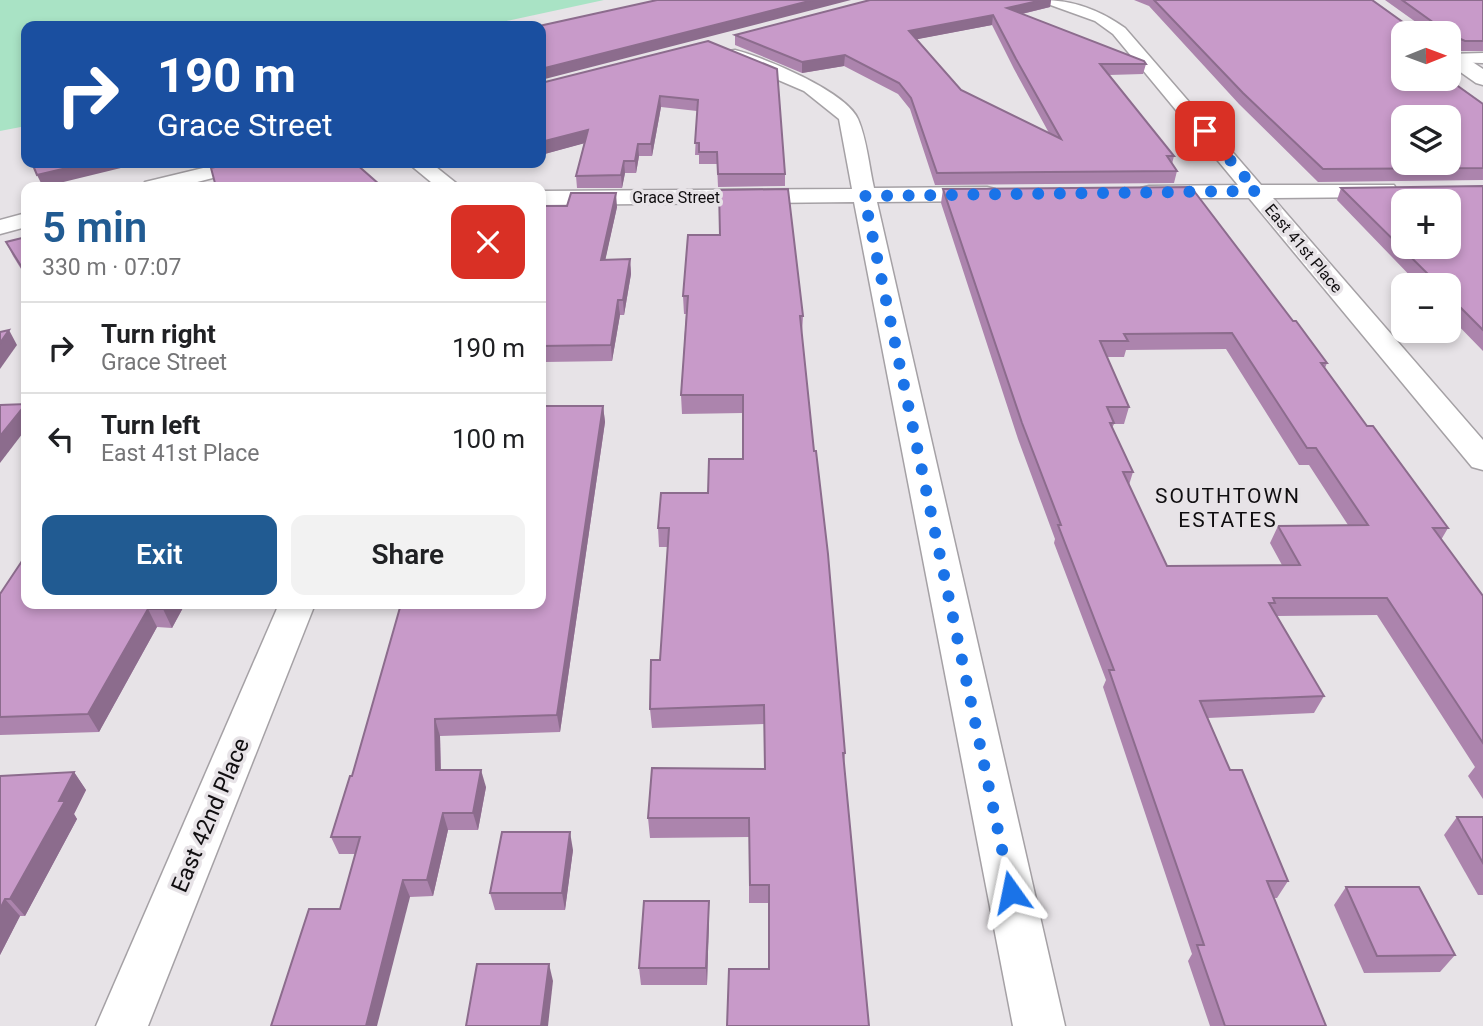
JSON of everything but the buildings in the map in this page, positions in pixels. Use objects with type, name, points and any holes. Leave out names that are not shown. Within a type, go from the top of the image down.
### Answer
[{"type":"street","name":"East 41st Place","points":[[1051,0],[1101,18],[1119,31],[1483,460]]},
{"type":"street","points":[[723,41],[834,101],[848,118],[1039,1026]]},
{"type":"street","points":[[1461,57],[1483,58]]},
{"type":"street","points":[[1461,64],[1483,79]]},
{"type":"street","points":[[173,182],[228,168]]},
{"type":"street","points":[[425,168],[443,182]]},
{"type":"street","points":[[1122,193],[1391,190]]},
{"type":"street","name":"Grace Street","points":[[546,198],[1013,194]]},
{"type":"street","points":[[0,227],[21,221]]},
{"type":"street","name":"East 42nd Place","points":[[122,1026],[295,609]]},
{"type":"green space","points":[[0,0],[604,0],[506,21],[21,21],[21,127],[0,131]]},
{"type":"district","name":"SOUTHTOWN ESTATES","points":[[1228,508]]},
{"type":"route","points":[[1011,892],[864,196],[1257,191],[1205,131]]}]
